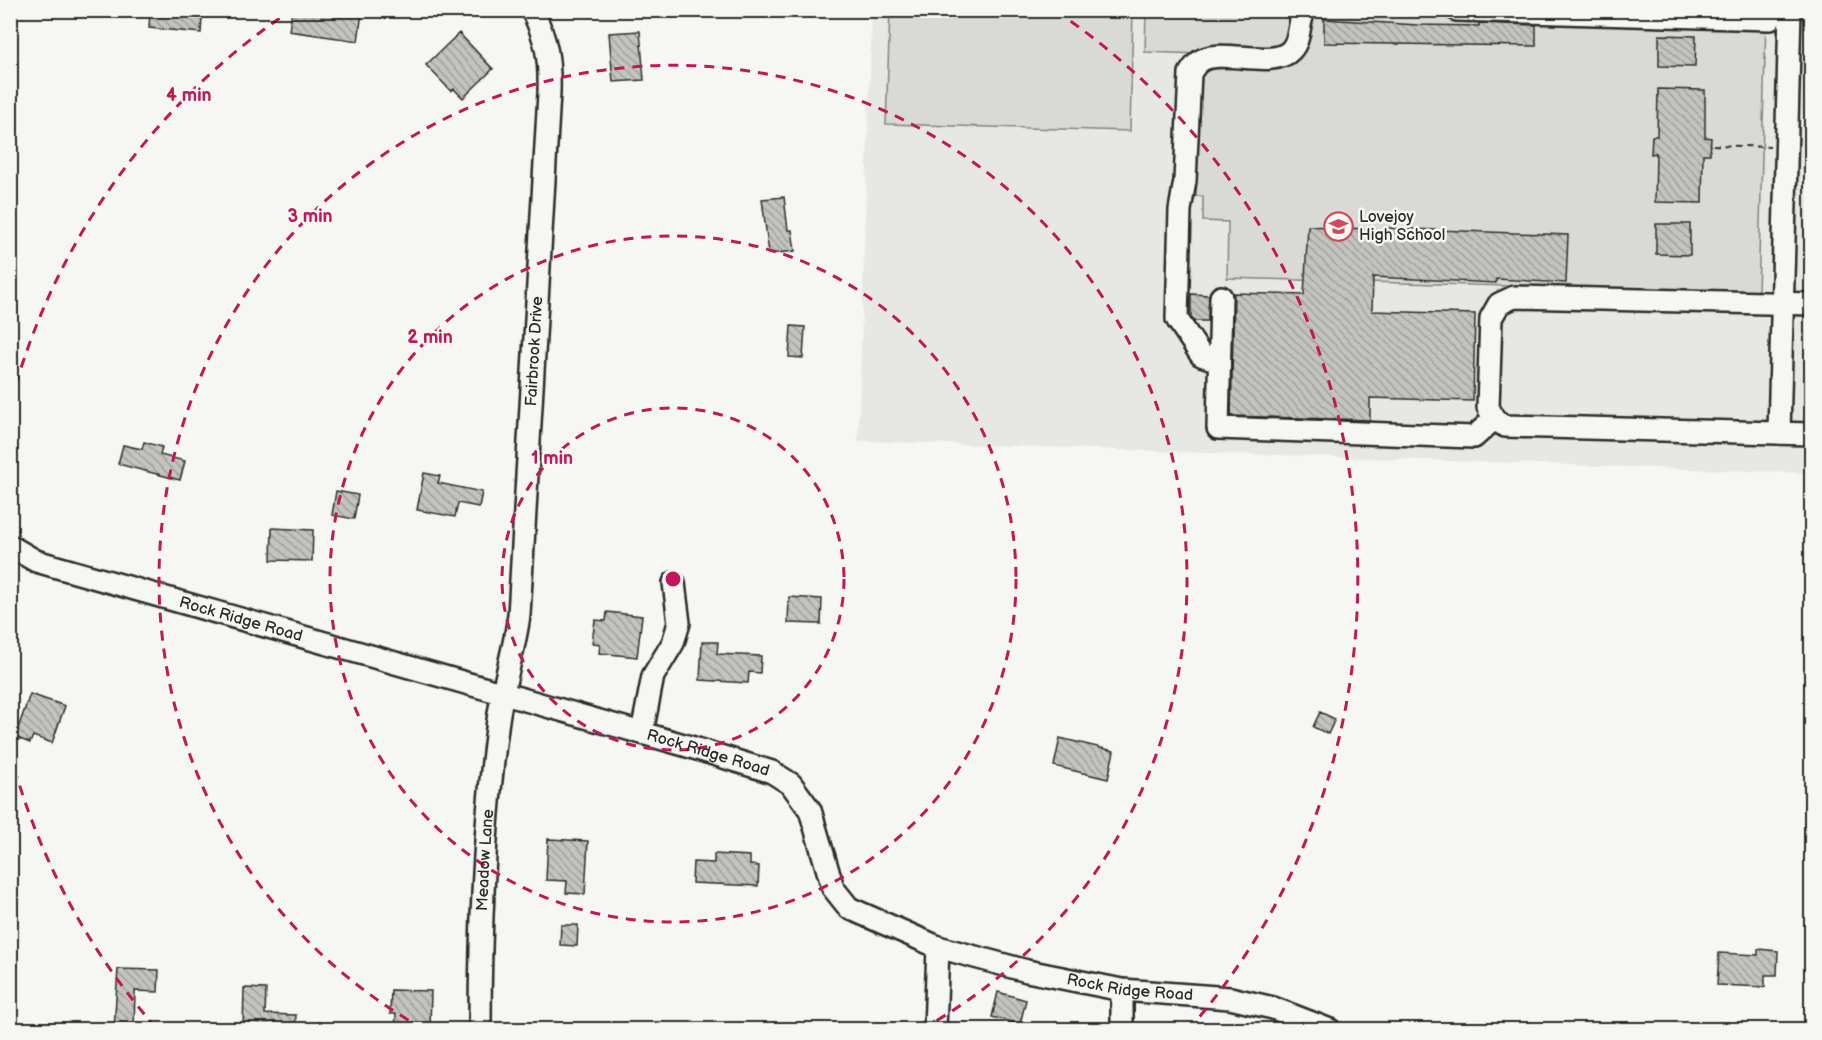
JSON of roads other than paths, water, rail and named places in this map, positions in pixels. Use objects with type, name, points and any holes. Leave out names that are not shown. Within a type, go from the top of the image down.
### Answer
[{"type":"street","name":"Fairbrook Drive","points":[[503,694],[516,640],[519,615],[550,69],[543,32],[531,10]]},
{"type":"street","points":[[1219,361],[1201,355],[1177,319],[1180,210],[1185,182],[1190,73],[1200,61],[1211,57],[1271,58],[1290,52],[1298,40],[1300,18],[1305,10]]},
{"type":"street","points":[[1457,10],[1770,19]]},
{"type":"street","points":[[1779,433],[1790,10]]},
{"type":"street","points":[[1221,297],[1218,428],[1474,437],[1494,419]]},
{"type":"street","points":[[1812,304],[1514,297],[1506,299],[1494,311],[1491,318],[1488,407],[1494,419],[1505,426],[1812,434]]},
{"type":"street","name":"Rock Ridge Road","points":[[10,546],[36,561],[772,772],[791,784],[810,810],[833,888],[849,908],[938,947],[1027,971],[1122,990],[1230,998],[1273,1008],[1330,1029]]},
{"type":"street","points":[[642,733],[653,676],[674,643],[680,623],[674,583]]},
{"type":"street","name":"Meadow Lane","points":[[480,1029],[486,846],[497,726],[503,694]]},
{"type":"street","points":[[935,1029],[938,947]]},
{"type":"street","points":[[1122,990],[1122,1029]]},
{"type":"place","name":"Lovejoy High School","points":[[1338,226]]}]
